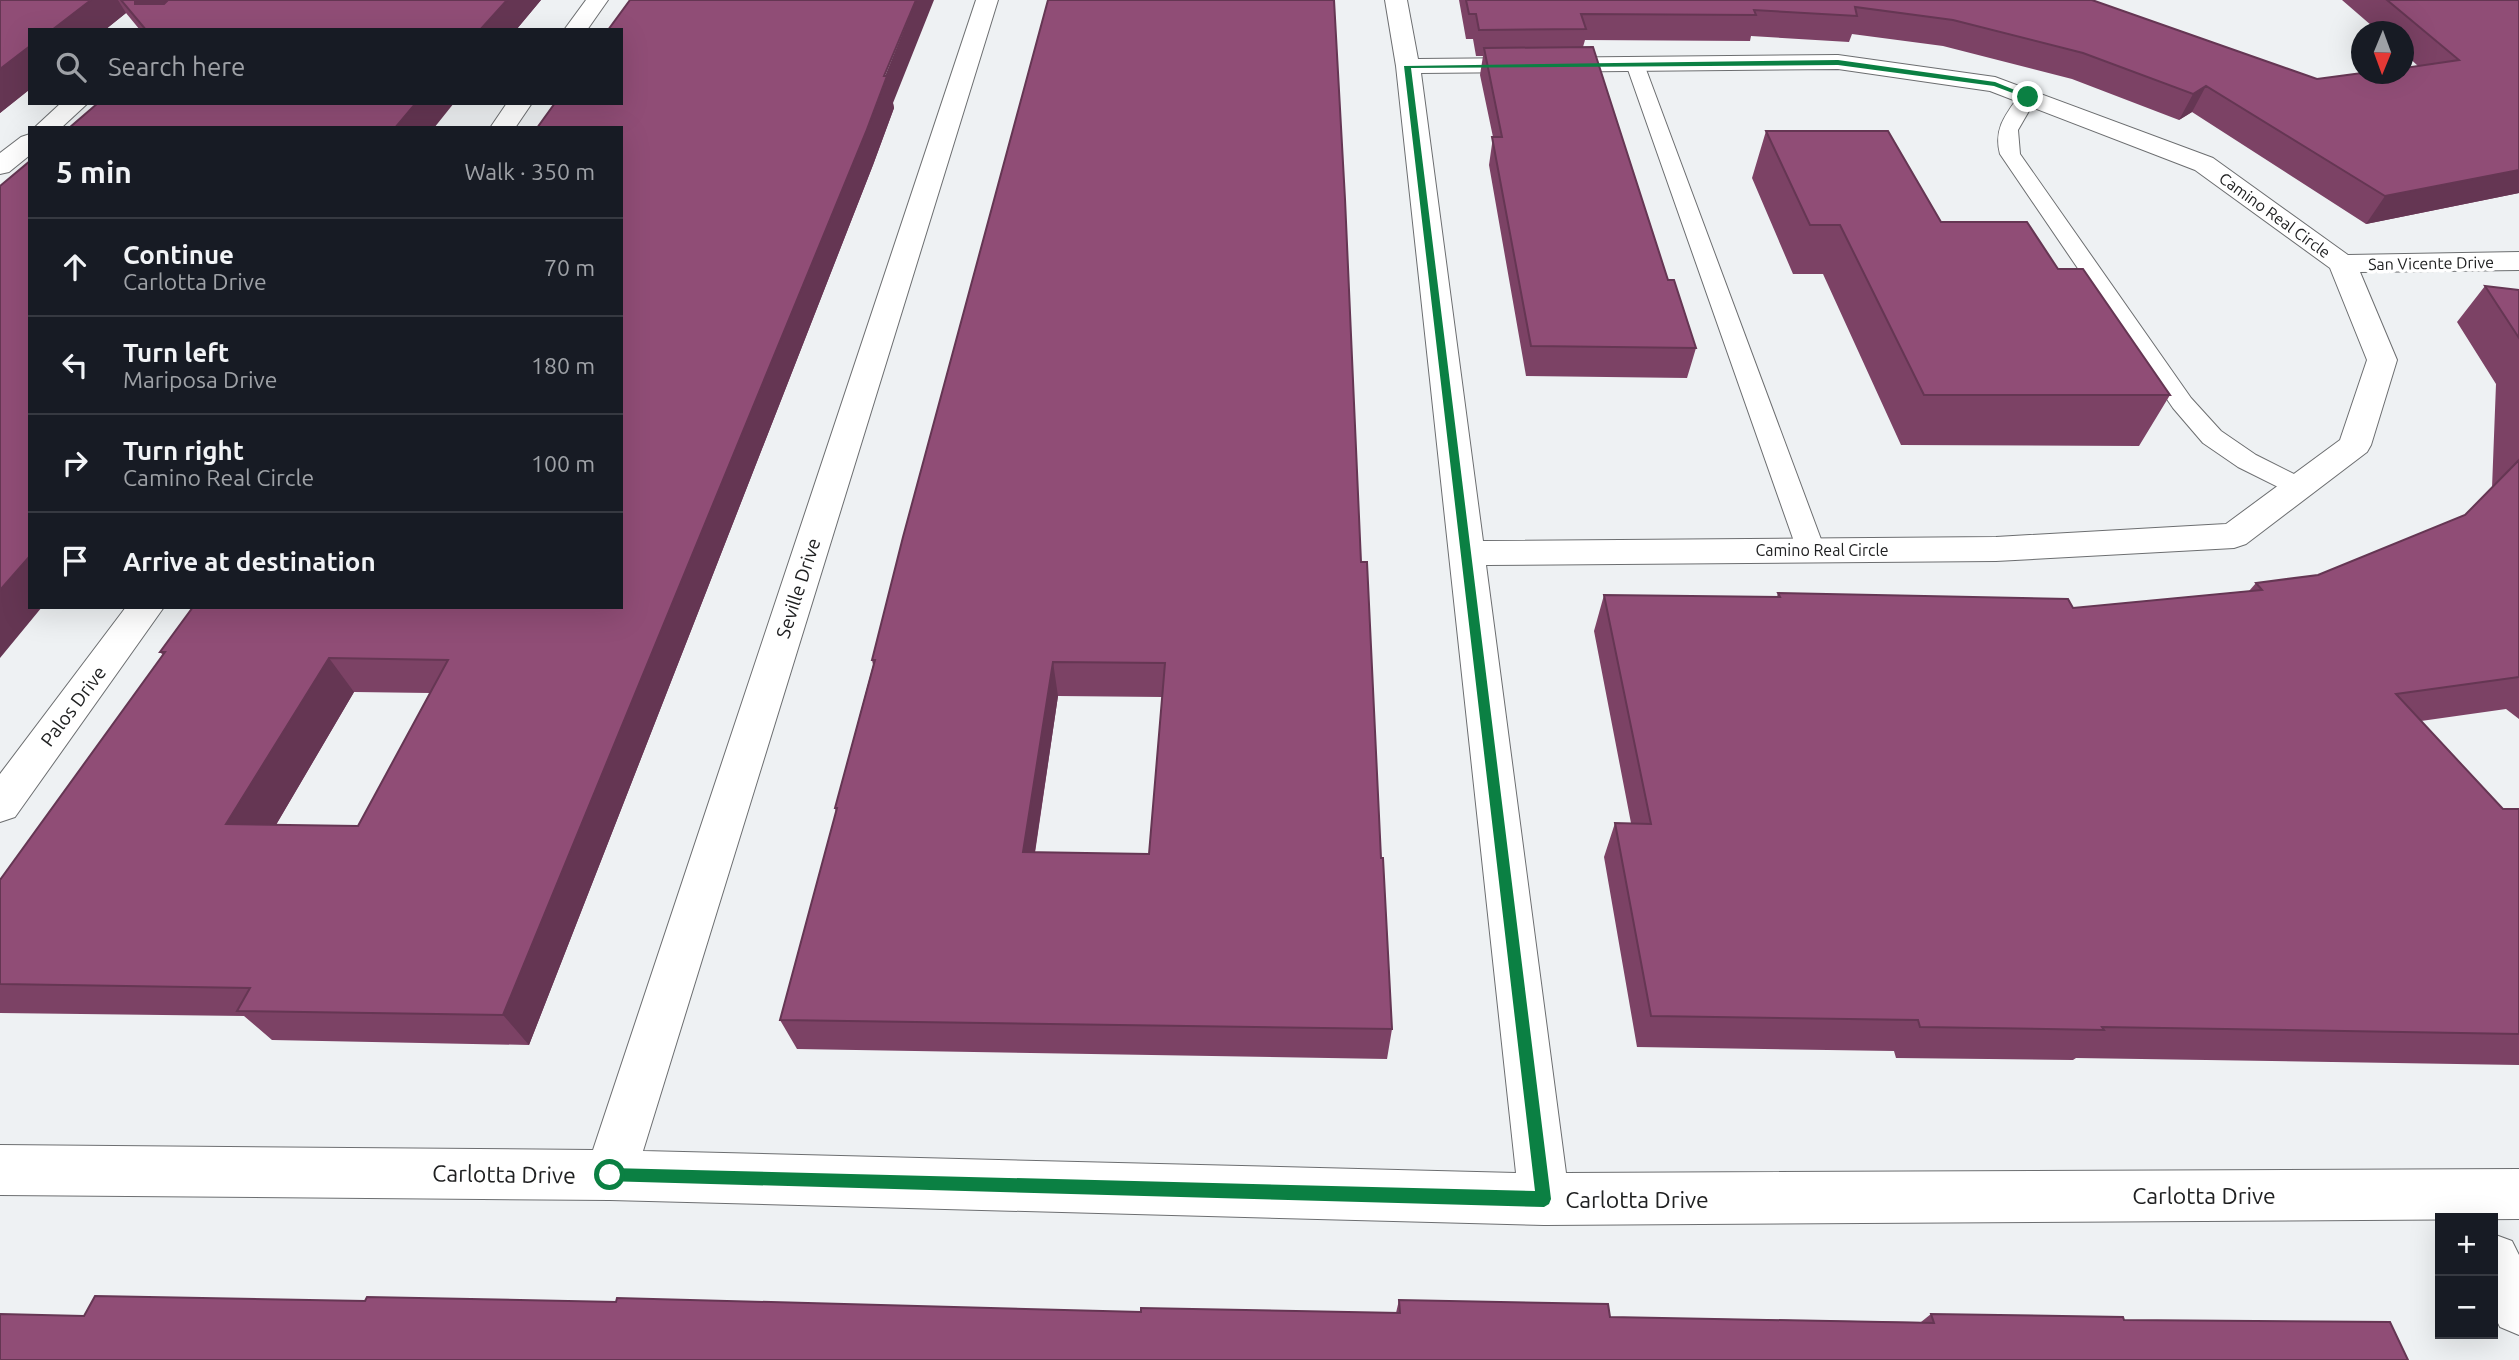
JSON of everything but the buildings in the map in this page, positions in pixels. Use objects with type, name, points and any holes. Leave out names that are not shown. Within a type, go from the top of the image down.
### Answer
[{"type":"street","points":[[576,28],[597,0]]},
{"type":"street","name":"Seville Drive","points":[[610,1175],[987,0]]},
{"type":"street","points":[[1396,0],[1408,66],[1544,1199]]},
{"type":"street","name":"Camino Real Circle","points":[[1408,66],[1838,62],[1995,84],[2204,164],[2342,264],[2382,360],[2355,445],[2234,536],[1997,549],[1468,553]]},
{"type":"street","points":[[48,126],[74,105]]},
{"type":"street","points":[[503,126],[519,105]]},
{"type":"street","points":[[0,166],[28,144]]},
{"type":"street","name":"San Vicente Drive","points":[[2342,264],[2519,261]]},
{"type":"street","name":"Palos Drive","points":[[0,804],[145,609]]},
{"type":"street","name":"Carlotta Drive","points":[[0,1170],[610,1175],[1544,1199],[2463,1206],[2519,1194]]},
{"type":"street","points":[[2498,1269],[2519,1308]]},
{"type":"lane","points":[[1635,64],[1811,550]]},
{"type":"lane","points":[[2028,97],[2008,127],[2004,138],[2010,154],[2182,403],[2212,437],[2247,461],[2299,487]]},
{"type":"route","points":[[610,1175],[1544,1199],[1408,66],[1838,62],[1995,84],[2028,97]]}]
